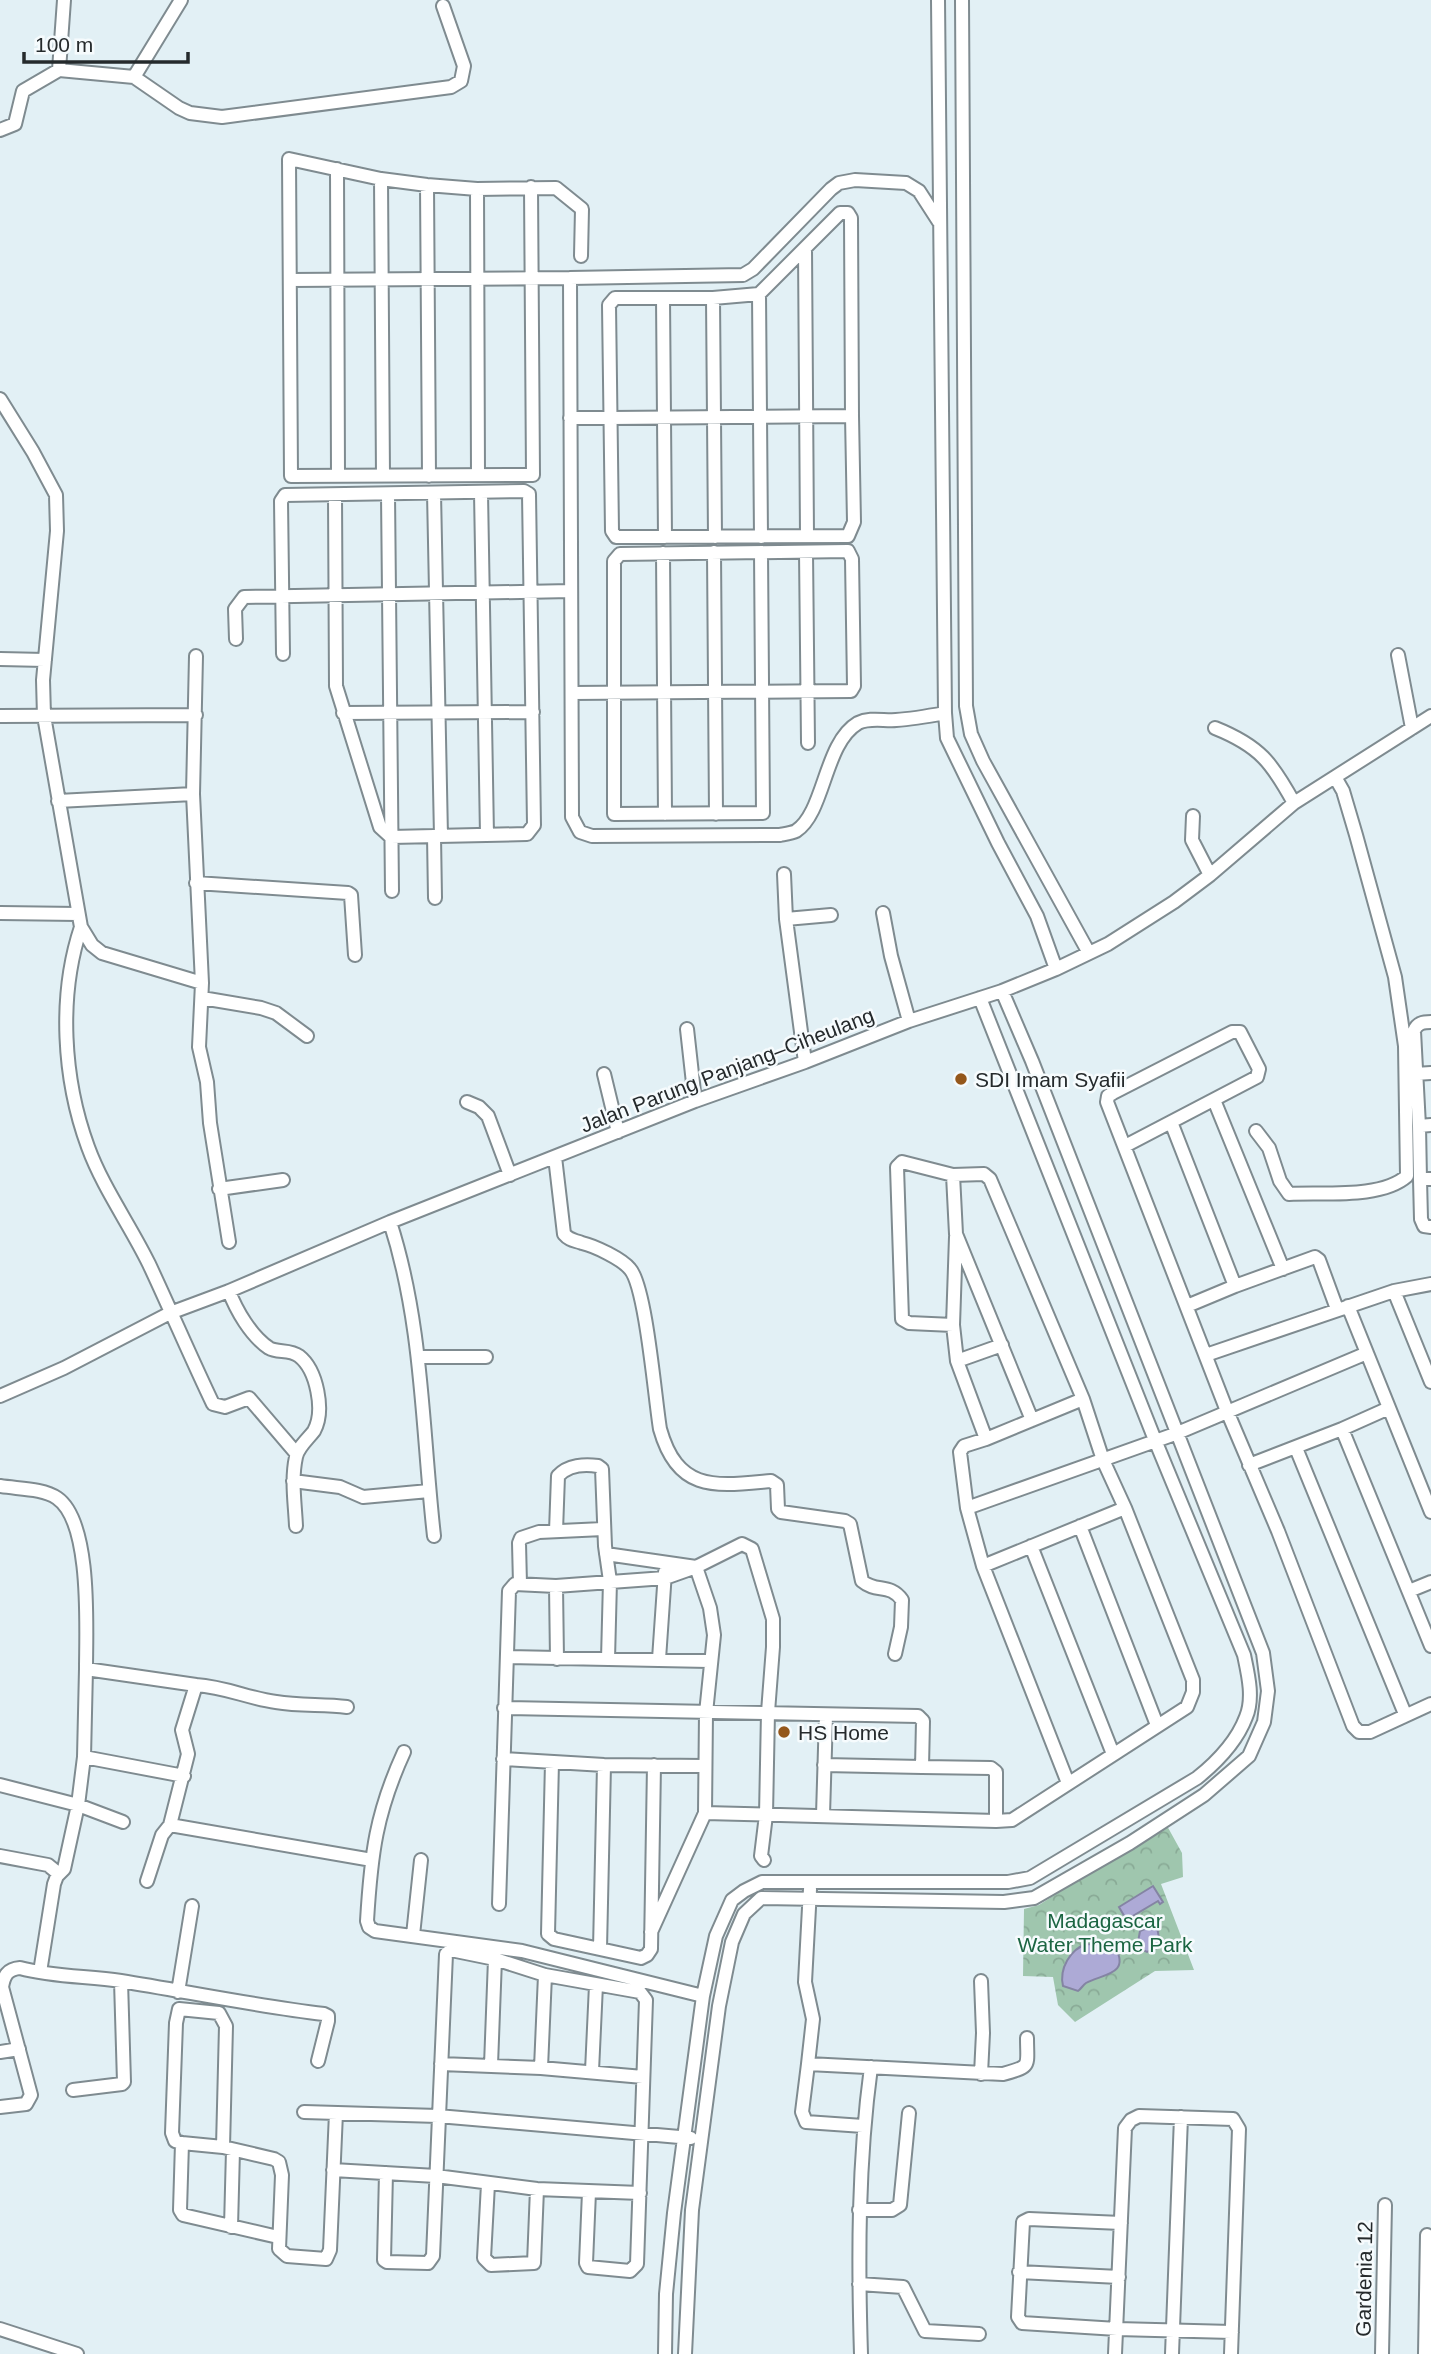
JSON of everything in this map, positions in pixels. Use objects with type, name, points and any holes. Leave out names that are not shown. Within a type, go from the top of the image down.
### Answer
[{"type":"street","points":[[59,70],[64,0]]},
{"type":"street","points":[[134,77],[181,0]]},
{"type":"street","points":[[938,0],[947,738],[1037,916],[1056,969]]},
{"type":"street","points":[[962,0],[966,706],[971,734],[983,761],[1089,953]]},
{"type":"street","points":[[0,130],[15,124],[23,91],[59,70],[134,77],[179,108],[190,113],[222,117],[451,87],[461,81],[464,66],[443,6]]},
{"type":"street","points":[[531,187],[533,475],[291,476],[289,159],[427,185],[477,189],[531,187],[556,188],[582,209],[581,256]]},
{"type":"street","points":[[337,169],[338,476]]},
{"type":"street","points":[[381,178],[383,476]]},
{"type":"street","points":[[290,280],[743,275],[839,183],[855,180],[906,183],[919,191],[939,222]]},
{"type":"street","points":[[427,185],[429,476]]},
{"type":"street","points":[[477,189],[478,475]]},
{"type":"street","points":[[840,213],[848,213],[851,218],[852,530],[848,536],[616,537],[612,531],[609,305],[615,298],[713,298],[759,294],[840,213]]},
{"type":"street","points":[[805,248],[807,536]]},
{"type":"street","points":[[570,278],[572,817],[580,832],[592,836],[780,835],[796,831],[807,819],[820,793],[833,755],[845,735],[856,725],[866,720],[894,720],[945,713]]},
{"type":"street","points":[[759,294],[761,537]]},
{"type":"street","points":[[663,298],[664,537]]},
{"type":"street","points":[[713,298],[715,537]]},
{"type":"street","points":[[0,399],[5,419],[33,452],[56,495],[57,531],[43,680],[44,716],[79,921],[92,945],[102,953],[202,983]]},
{"type":"street","points":[[570,418],[852,416]]},
{"type":"street","points":[[284,654],[281,501],[285,495],[524,491],[529,494],[534,825],[527,834],[391,837],[380,827],[336,686],[335,495]]},
{"type":"street","points":[[481,493],[486,835]]},
{"type":"street","points":[[387,494],[392,891]]},
{"type":"street","points":[[434,494],[438,713],[435,898]]},
{"type":"street","points":[[572,693],[613,692],[715,692],[762,691],[851,691],[854,686],[852,559],[848,551],[714,552],[620,554],[614,561],[613,692],[614,814],[763,813],[762,691],[761,552]]},
{"type":"street","points":[[714,552],[716,814]]},
{"type":"street","points":[[806,552],[808,743]]},
{"type":"street","points":[[663,553],[665,814]]},
{"type":"street","points":[[236,639],[235,609],[244,597],[571,591]]},
{"type":"street","points":[[196,656],[193,794],[202,983],[199,1047],[208,1088],[210,1123],[229,1242]]},
{"type":"street","points":[[1398,656],[1412,728]]},
{"type":"street","points":[[0,659],[45,660]]},
{"type":"street","points":[[343,713],[533,712]]},
{"type":"street","points":[[0,716],[196,715]]},
{"type":"street","name":"Jalan Parung Panjang–Ciheulang","points":[[0,1396],[64,1368],[170,1313],[229,1291],[390,1222],[695,1101],[909,1021],[1002,991],[1056,969],[1108,944],[1152,916],[1210,875],[1294,803],[1431,716]]},
{"type":"street","points":[[1215,728],[1242,741],[1265,757],[1294,803]]},
{"type":"street","points":[[1256,1131],[1269,1147],[1280,1181],[1289,1194],[1368,1190],[1392,1185],[1407,1176],[1405,1046],[1395,977],[1356,835],[1343,792],[1335,777]]},
{"type":"street","points":[[58,801],[193,794]]},
{"type":"street","points":[[1193,816],[1192,840],[1210,875]]},
{"type":"street","points":[[783,874],[786,919],[805,1062]]},
{"type":"street","points":[[196,883],[348,893],[351,895],[355,955]]},
{"type":"street","points":[[0,913],[79,921]]},
{"type":"street","points":[[883,913],[891,956],[909,1021]]},
{"type":"street","points":[[786,919],[831,915]]},
{"type":"street","points":[[79,921],[66,1009],[74,1092],[88,1147],[148,1263],[213,1404],[225,1407],[249,1398],[296,1453]]},
{"type":"street","points":[[685,2354],[692,2210],[701,2140],[719,2006],[732,1942],[744,1913],[761,1898],[1004,1902],[1034,1898],[1130,1843],[1204,1795],[1249,1756],[1264,1722],[1268,1691],[1263,1653],[1175,1434],[1032,1061],[1002,991]]},
{"type":"street","points":[[202,998],[276,1013],[307,1036]]},
{"type":"street","points":[[665,2354],[666,2294],[683,2137],[703,1996],[716,1936],[732,1900],[762,1882],[1008,1882],[1030,1878],[1197,1778],[1227,1749],[1247,1716],[1250,1685],[1244,1656],[1155,1440],[980,998]]},
{"type":"street","points":[[1431,1022],[1423,1022],[1416,1026],[1414,1031],[1415,1074],[1425,1125],[1426,1179],[1421,1219],[1424,1226],[1431,1227]]},
{"type":"street","points":[[687,1030],[695,1101]]},
{"type":"street","points":[[1125,1146],[1257,1077],[1259,1073],[1240,1032],[1232,1032],[1108,1096],[1107,1102],[1353,1727],[1359,1731],[1370,1732],[1431,1704]]},
{"type":"street","points":[[1415,1074],[1431,1073]]},
{"type":"street","points":[[604,1074],[618,1132]]},
{"type":"street","points":[[1214,1100],[1283,1269]]},
{"type":"street","points":[[467,1102],[479,1107],[488,1116],[510,1175]]},
{"type":"street","points":[[1171,1122],[1235,1286]]},
{"type":"street","points":[[555,1157],[564,1234],[570,1241],[584,1243],[625,1264],[632,1270],[642,1296],[665,1449],[694,1479],[715,1485],[771,1481],[777,1485],[778,1509],[781,1512],[850,1524],[862,1581],[869,1587],[893,1590],[902,1600],[901,1627],[895,1654]]},
{"type":"street","points":[[705,1813],[996,1821],[1012,1819],[1186,1707],[1193,1692],[1193,1680],[1125,1508],[1103,1460],[1083,1399],[990,1179],[984,1174],[953,1175],[902,1162],[897,1167],[902,1319],[909,1323],[953,1325]]},
{"type":"street","points":[[953,1175],[956,1234],[953,1325],[957,1361],[986,1439]]},
{"type":"street","points":[[219,1189],[283,1181]]},
{"type":"street","points":[[390,1222],[401,1257],[419,1357],[434,1536]]},
{"type":"street","points":[[956,1234],[1031,1420]]},
{"type":"street","points":[[1186,1306],[1311,1258],[1319,1260],[1367,1353],[1431,1512]]},
{"type":"street","points":[[1206,1355],[1342,1307],[1394,1291],[1431,1284]]},
{"type":"street","points":[[229,1291],[240,1316],[268,1348],[290,1351],[301,1357],[313,1376],[317,1393],[318,1422],[296,1453],[293,1481],[296,1526]]},
{"type":"street","points":[[1394,1291],[1431,1382]]},
{"type":"street","points":[[957,1361],[1002,1345]]},
{"type":"street","points":[[967,1508],[1175,1434],[1367,1353]]},
{"type":"street","points":[[419,1357],[486,1357]]},
{"type":"street","points":[[1068,1783],[983,1566],[967,1508],[961,1449],[1083,1399]]},
{"type":"street","points":[[1249,1465],[1389,1408]]},
{"type":"street","points":[[1342,1429],[1431,1646]]},
{"type":"street","points":[[1296,1448],[1405,1714]]},
{"type":"street","points":[[556,1531],[558,1476],[574,1467],[594,1465],[602,1469],[603,1529],[610,1581],[608,1659]]},
{"type":"street","points":[[293,1481],[336,1486],[363,1497],[429,1491]]},
{"type":"street","points":[[0,1486],[57,1498],[68,1510],[75,1525],[82,1552],[86,1669],[84,1757],[78,1805],[64,1869],[58,1874],[54,1884],[40,1972]]},
{"type":"street","points":[[983,1566],[1125,1508]]},
{"type":"street","points":[[1080,1526],[1157,1726]]},
{"type":"street","points":[[520,1584],[521,1538],[540,1532],[603,1529]]},
{"type":"street","points":[[499,1904],[504,1708],[509,1591],[512,1586],[556,1586],[665,1577],[696,1567],[742,1544],[752,1549],[773,1619],[774,1647],[768,1712],[761,1898]]},
{"type":"street","points":[[1031,1546],[1113,1754]]},
{"type":"street","points":[[606,1555],[696,1567]]},
{"type":"street","points":[[659,1659],[665,1563]]},
{"type":"street","points":[[652,1932],[705,1813],[706,1713],[709,1661],[714,1634],[713,1622],[696,1567]]},
{"type":"street","points":[[1409,1591],[1431,1582]]},
{"type":"street","points":[[556,1586],[557,1659]]},
{"type":"street","points":[[508,1657],[709,1661]]},
{"type":"street","points":[[86,1669],[221,1687],[253,1698],[276,1702],[347,1707]]},
{"type":"street","points":[[147,1881],[162,1835],[170,1825],[184,1776],[188,1749],[182,1730],[196,1685]]},
{"type":"street","points":[[504,1708],[918,1716],[923,1721],[922,1767]]},
{"type":"street","points":[[823,1815],[826,1715]]},
{"type":"street","points":[[404,1752],[382,1808],[372,1860],[367,1921],[369,1927],[375,1931],[522,1951],[703,1996]]},
{"type":"street","points":[[84,1757],[184,1776]]},
{"type":"street","points":[[503,1759],[604,1765],[705,1766]]},
{"type":"street","points":[[552,1762],[548,1934],[554,1939],[641,1958],[651,1949],[654,1765]]},
{"type":"street","points":[[600,1949],[604,1765]]},
{"type":"street","points":[[824,1765],[994,1770],[996,1821]]},
{"type":"street","points":[[0,1785],[78,1805],[122,1822]]},
{"type":"street","points":[[170,1825],[372,1860]]},
{"type":"street","points":[[0,1856],[48,1864],[58,1874]]},
{"type":"street","points":[[413,1935],[421,1860]]},
{"type":"street","points":[[810,1882],[805,1982],[813,2019],[802,2112],[806,2122],[863,2126]]},
{"type":"street","points":[[178,1992],[192,1906]]},
{"type":"street","points":[[386,2173],[383,2257],[387,2262],[428,2263],[431,2260],[436,2176],[446,1954],[452,1950],[495,1959],[545,1975],[639,1992],[646,2000],[637,2264],[629,2271],[592,2269],[586,2263],[589,2192]]},
{"type":"street","points":[[491,2065],[495,1959]]},
{"type":"street","points":[[0,2108],[26,2104],[31,2099],[2,1987],[6,1973],[12,1969],[121,1981],[328,2016],[318,2061]]},
{"type":"street","points":[[541,2068],[545,1975]]},
{"type":"street","points":[[981,1980],[981,2074]]},
{"type":"street","points":[[73,2090],[124,2082],[121,1981]]},
{"type":"street","points":[[592,2071],[596,1985]]},
{"type":"street","points":[[231,2227],[228,2149],[226,2026],[219,2013],[179,2009],[172,2133],[175,2141],[228,2149],[274,2159],[281,2165],[278,2237],[279,2249],[287,2256],[322,2260],[328,2257],[336,2113]]},
{"type":"street","points":[[808,2064],[1003,2074],[1024,2068],[1027,2064],[1027,2038]]},
{"type":"street","points":[[0,2052],[19,2049]]},
{"type":"street","points":[[441,2064],[592,2071],[643,2077]]},
{"type":"street","points":[[861,2354],[859,2210],[863,2126],[871,2067]]},
{"type":"street","points":[[304,2112],[438,2116],[701,2140]]},
{"type":"street","points":[[859,2210],[892,2210],[900,2205],[909,2113]]},
{"type":"street","points":[[1115,2354],[1125,2128],[1131,2120],[1139,2116],[1233,2119],[1239,2129],[1231,2354]]},
{"type":"street","points":[[1172,2354],[1181,2117]]},
{"type":"street","points":[[182,2143],[181,2213],[278,2237]]},
{"type":"street","points":[[334,2170],[436,2176],[537,2189],[640,2193]]},
{"type":"street","points":[[488,2184],[484,2258],[491,2265],[534,2263],[537,2189]]},
{"type":"street","name":"Gardenia 12","points":[[1382,2354],[1385,2205]]},
{"type":"street","points":[[1121,2223],[1029,2219],[1023,2222],[1018,2316],[1022,2323],[1232,2332]]},
{"type":"street","points":[[1425,2354],[1427,2235]]},
{"type":"street","points":[[1019,2272],[1119,2277]]},
{"type":"street","points":[[859,2284],[903,2287],[925,2331],[979,2334]]},
{"type":"street","points":[[0,2329],[77,2354]]},
{"type":"green space","name":"Madagascar Water Theme Park","points":[[1166,1824],[1182,1853],[1183,1877],[1161,1884],[1194,1970],[1155,1971],[1075,2022],[1058,2005],[1053,1977],[1023,1976],[1024,1909],[1039,1905]]},
{"type":"water","points":[[1153,1886],[1163,1902],[1160,1904],[1158,1901],[1133,1916],[1136,1922],[1130,1926],[1119,1907]]},
{"type":"water","points":[[1152,1926],[1157,1927],[1159,1938],[1157,1948],[1147,1952],[1141,1949],[1138,1942],[1140,1931]]},
{"type":"water","points":[[1087,1944],[1115,1947],[1119,1956],[1117,1968],[1086,1983],[1078,1991],[1063,1986],[1067,1961],[1076,1950]]},
{"type":"place","name":"SDI Imam Syafii","points":[[961,1079]]},
{"type":"place","name":"HS Home","points":[[784,1732]]}]
